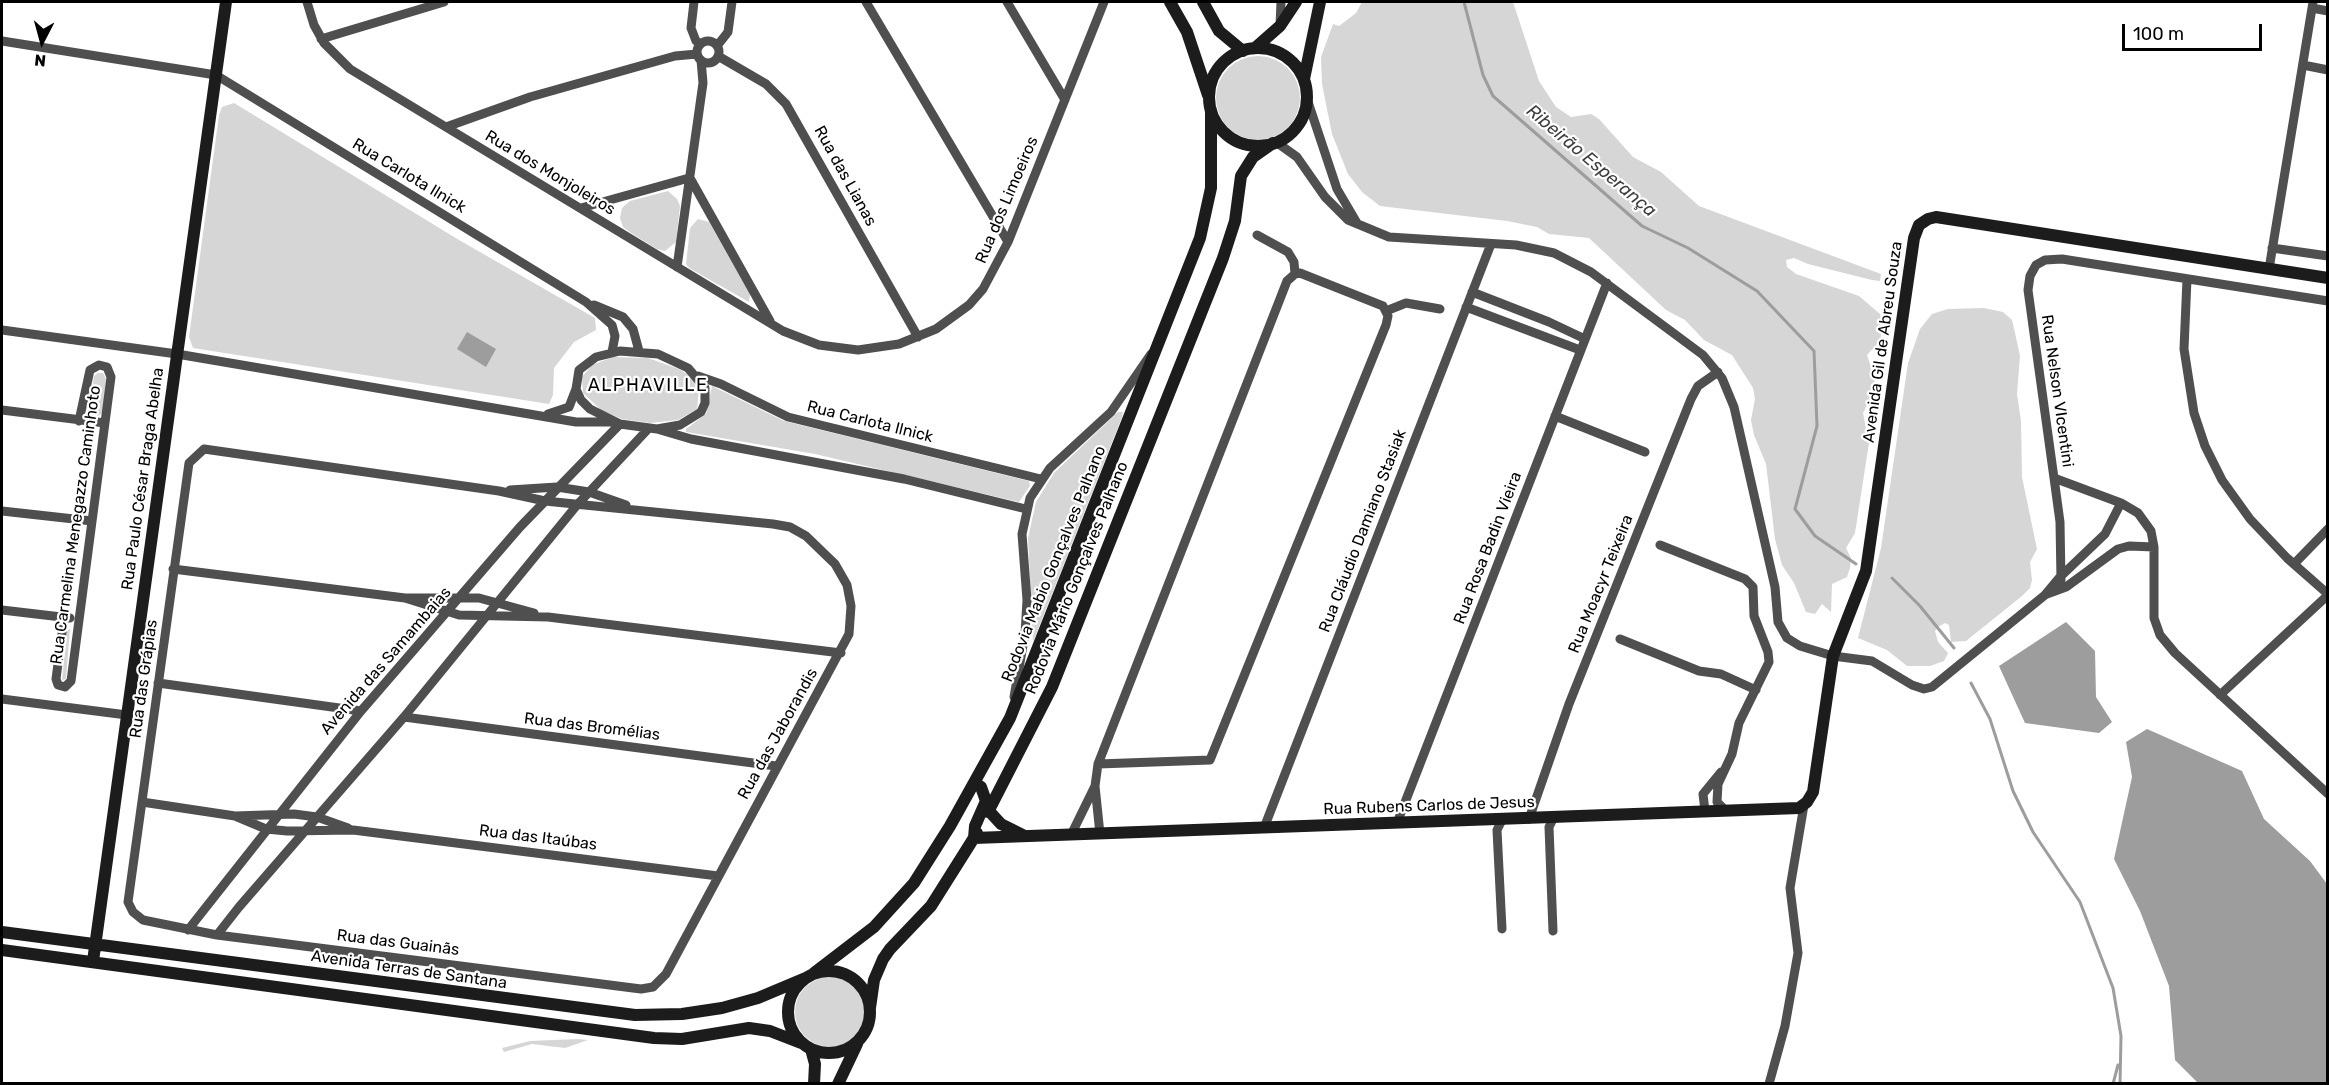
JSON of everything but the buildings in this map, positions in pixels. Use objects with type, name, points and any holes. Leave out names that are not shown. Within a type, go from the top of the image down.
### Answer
[{"type":"street","name":"Rua Paulo César Braga Abelha","points":[[93,961],[226,2]]},
{"type":"street","points":[[307,2],[321,39],[444,2]]},
{"type":"street","points":[[677,267],[703,83],[700,53],[691,28],[694,2]]},
{"type":"street","points":[[703,83],[728,32],[732,2]]},
{"type":"street","points":[[866,2],[1008,242]]},
{"type":"street","points":[[1006,2],[1065,100]]},
{"type":"street","name":"Rua dos Limoeiros","points":[[771,323],[803,340],[835,348],[880,348],[918,337],[951,320],[976,297],[989,280],[1008,242],[1104,2]]},
{"type":"street","points":[[1170,2],[1187,32],[1210,106],[1219,126],[1239,142],[1256,145],[1275,143],[1288,135],[1300,122],[1307,99]]},
{"type":"street","points":[[1203,2],[1219,31],[1249,50],[1281,54],[1294,64],[1304,79]]},
{"type":"street","points":[[1280,26],[1281,2]]},
{"type":"street","points":[[1210,106],[1211,84],[1218,69],[1231,57],[1249,50],[1280,26],[1296,2]]},
{"type":"street","points":[[1320,2],[1304,79],[1307,99],[1337,189],[1359,225]]},
{"type":"street","points":[[2269,269],[2313,5],[2328,11]]},
{"type":"street","name":"Rua dos Monjoleiros","points":[[321,39],[346,66],[771,323]]},
{"type":"street","points":[[2,40],[216,75]]},
{"type":"street","points":[[700,53],[711,42],[716,55]]},
{"type":"street","points":[[446,127],[530,97],[675,56],[700,53],[716,55]]},
{"type":"street","name":"Rua das Lianas","points":[[716,55],[766,84],[792,114],[918,337]]},
{"type":"street","points":[[2302,65],[2328,70]]},
{"type":"street","name":"Rua Carlota Ilnick","points":[[216,75],[586,302],[623,317],[636,335],[639,351],[658,354],[688,368],[698,376],[721,384],[788,417],[1041,479]]},
{"type":"street","name":"Rodovia Mabio Gonçalves Palhano","points":[[811,975],[854,944],[898,902],[934,854],[1010,718],[1198,244],[1208,208],[1213,162],[1210,106]]},
{"type":"street","points":[[1275,143],[1297,157],[1333,207],[1359,225],[1389,237],[1516,245],[1554,253],[1576,263],[1693,346],[1718,372],[1734,407],[1775,587],[1780,627],[1793,642],[1833,656],[1872,661],[1912,685],[1924,689],[1932,687],[2045,595],[2060,577],[2105,534],[2121,503]]},
{"type":"street","name":"Rodovia Mário Gonçalves Palhano","points":[[870,1008],[874,980],[883,959],[931,906],[974,838],[1036,722],[1223,258],[1235,221],[1244,169],[1253,157],[1275,143]]},
{"type":"street","points":[[581,208],[690,178]]},
{"type":"street","points":[[690,178],[771,323]]},
{"type":"street","name":"Avenida Gil de Abreu Souza","points":[[1804,805],[1811,798],[1816,782],[1833,656],[1866,571],[1915,233],[1924,221],[1936,218],[2328,278]]},
{"type":"street","points":[[1100,834],[1095,786],[1098,764],[1287,281],[1294,273],[1294,262],[1288,252],[1257,235]]},
{"type":"street","name":"Rua Cláudio Damiano Stasiak","points":[[1264,828],[1491,244]]},
{"type":"street","points":[[2272,248],[2328,256]]},
{"type":"street","name":"Rua Nelson VIcentini","points":[[2328,301],[2062,259],[2045,260],[2036,265],[2030,276],[2028,290],[2054,478],[2121,503],[2138,513],[2145,521],[2151,531],[2154,547],[2154,618],[2160,635],[2220,695],[2328,794]]},
{"type":"street","points":[[1294,273],[1377,304],[1386,311]]},
{"type":"street","points":[[2187,279],[2184,349],[2194,414],[2205,446],[2222,480],[2250,519],[2328,595],[2220,695]]},
{"type":"street","name":"Rua Rosa Badin Vieira","points":[[1397,824],[1607,284]]},
{"type":"street","points":[[1472,291],[1585,339]]},
{"type":"street","name":"Rua Carlota Ilnick","points":[[586,302],[612,325],[615,336],[612,352]]},
{"type":"street","points":[[1386,311],[1406,303],[1440,309]]},
{"type":"street","points":[[1466,307],[1580,350]]},
{"type":"street","points":[[1098,764],[1210,760],[1386,325],[1386,311]]},
{"type":"street","points":[[2,330],[177,354],[576,422],[617,423],[653,429],[691,439],[904,479],[1026,509]]},
{"type":"street","points":[[1010,718],[1025,634],[1027,600],[1022,549],[1026,509],[1041,479],[1111,412],[1160,342]]},
{"type":"street","points":[[539,415],[564,411],[573,402],[577,376],[584,365],[612,352],[639,351]]},
{"type":"street","name":"Rua Carmelina Menegazzo Caminhoto","points":[[64,618],[56,679],[62,687],[67,686],[71,681],[105,423],[111,373],[103,366],[92,368],[88,374],[79,421]]},
{"type":"street","name":"Rua Moacyr Teixeira","points":[[1529,819],[1569,704],[1691,399],[1698,386],[1718,372]]},
{"type":"street","points":[[218,935],[304,831],[404,717],[589,492],[653,429],[680,425],[701,412],[706,394],[698,376]]},
{"type":"street","points":[[576,389],[581,400],[590,409],[617,423]]},
{"type":"street","points":[[2,410],[105,423]]},
{"type":"street","points":[[1555,416],[1645,452]]},
{"type":"street","name":"Avenida das Samambaias","points":[[188,930],[277,814],[361,711],[557,487],[617,423]]},
{"type":"street","name":"Rua das Grápias","points":[[133,912],[128,902],[189,462],[198,452],[212,449],[499,491]]},
{"type":"street","points":[[2054,478],[2060,522],[2060,577],[2066,587]]},
{"type":"street","points":[[499,491],[557,487],[589,492],[636,508]]},
{"type":"street","points":[[499,491],[577,505],[636,508]]},
{"type":"street","name":"Rua das Jaborandis","points":[[636,508],[790,527],[823,549],[835,564],[847,585],[851,606],[849,634],[841,653],[776,766],[660,980]]},
{"type":"street","points":[[2,511],[92,521]]},
{"type":"street","points":[[2294,564],[2328,529]]},
{"type":"street","points":[[1660,545],[1745,579],[1752,584],[1754,619],[1769,658],[1756,690],[1738,723],[1727,766],[1716,794],[1717,802],[1725,810]]},
{"type":"street","points":[[2045,595],[2066,587],[2118,549],[2129,546],[2154,547]]},
{"type":"street","points":[[173,569],[405,598],[498,601],[548,617]]},
{"type":"street","points":[[405,598],[447,611],[476,616],[490,614],[548,617],[841,653]]},
{"type":"street","points":[[2,610],[79,620]]},
{"type":"street","points":[[1620,639],[1699,671],[1721,674],[1756,690]]},
{"type":"street","points":[[158,683],[361,711]]},
{"type":"street","points":[[2,699],[128,715]]},
{"type":"street","name":"Rua das Bromélias","points":[[404,717],[776,766]]},
{"type":"street","points":[[1705,811],[1702,794],[1727,766]]},
{"type":"street","points":[[974,838],[975,825],[986,801],[981,787],[975,783]]},
{"type":"street","points":[[1071,835],[1095,786]]},
{"type":"street","name":"Rua das Itaúbas","points":[[142,802],[236,816],[277,814],[318,817],[353,830]]},
{"type":"street","points":[[1769,1083],[1785,1026],[1798,953],[1790,888],[1804,805]]},
{"type":"street","name":"Rua Rubens Carlos de Jesus","points":[[974,838],[1793,809],[1804,805]]},
{"type":"street","points":[[989,811],[1001,824],[1026,837]]},
{"type":"street","name":"Rua das Itaúbas","points":[[236,816],[266,829],[353,830],[718,876]]},
{"type":"street","points":[[1553,931],[1549,827],[1554,818]]},
{"type":"street","points":[[1502,820],[1497,830],[1502,929]]},
{"type":"street","name":"Rua das Guainãs","points":[[133,912],[143,920],[218,935],[641,989],[653,987],[660,980]]},
{"type":"street","name":"Avenida Terras de Santana","points":[[2,932],[635,1015],[682,1014],[722,1008],[758,998],[811,975]]},
{"type":"street","name":"Avenida Terras de Santana","points":[[2,950],[654,1038],[682,1039],[748,1028],[770,1031],[806,1046]]},
{"type":"street","points":[[814,1083],[815,1065],[806,1046],[789,1023],[788,1007],[792,993],[811,975],[837,972],[851,977],[866,993],[870,1008],[867,1030],[858,1042],[838,1083]]},
{"type":"street","points":[[806,1046],[822,1053],[837,1053],[858,1042]]},
{"type":"shaded area","points":[[1362,2],[1513,2],[1539,81],[1556,107],[1571,117],[1591,114],[1599,119],[1633,157],[1661,172],[1699,206],[1881,274],[1880,281],[1872,280],[1808,264],[1794,258],[1786,260],[1787,267],[1796,274],[1859,296],[1880,314],[1883,323],[1880,341],[1867,355],[1875,379],[1872,395],[1863,413],[1869,443],[1855,533],[1846,548],[1851,558],[1850,568],[1847,577],[1832,584],[1831,612],[1822,604],[1815,614],[1806,612],[1794,583],[1782,565],[1775,539],[1766,464],[1754,435],[1751,420],[1755,399],[1753,388],[1732,355],[1704,340],[1685,320],[1666,310],[1589,238],[1549,234],[1537,227],[1507,221],[1380,206],[1362,192],[1348,174],[1332,134],[1322,84],[1321,57],[1333,24],[1339,26],[1347,20],[1356,13]]},
{"type":"shaded area","points":[[1258,56],[1274,59],[1288,68],[1297,82],[1300,98],[1297,114],[1288,128],[1274,137],[1258,140],[1242,137],[1228,128],[1219,114],[1216,98],[1219,82],[1228,68],[1242,59]]},
{"type":"shaded area","points":[[234,103],[459,240],[595,318],[596,330],[574,342],[554,368],[553,395],[549,404],[193,348],[189,337],[219,115],[222,107]]},
{"type":"shaded area","points":[[668,191],[677,199],[680,206],[676,242],[665,251],[657,249],[631,233],[623,227],[620,218],[622,208],[630,201]]},
{"type":"shaded area","points":[[698,219],[709,222],[750,294],[749,302],[689,268],[686,264],[690,228]]},
{"type":"shaded area","points":[[1984,308],[2003,312],[2012,320],[2020,356],[2017,394],[2021,421],[2022,477],[2037,549],[2030,562],[2032,580],[2030,588],[2022,596],[1966,641],[1951,642],[1949,625],[1945,623],[1938,627],[1935,631],[1938,642],[1948,653],[1944,661],[1930,666],[1907,666],[1887,650],[1858,638],[1881,548],[1908,363],[1920,329],[1932,314],[1948,309]]},
{"type":"shaded area","points":[[467,332],[496,349],[486,367],[457,349]]},
{"type":"shaded area","points":[[613,357],[648,358],[679,369],[690,376],[699,389],[697,409],[678,420],[650,423],[622,419],[601,410],[583,393],[582,377],[592,365]]},
{"type":"shaded area","points":[[103,373],[106,379],[103,413],[94,418],[88,413],[94,376]]},
{"type":"shaded area","points":[[712,386],[784,421],[1029,481],[1030,486],[1019,502],[815,454],[686,432],[686,429],[706,414]]},
{"type":"shaded area","points":[[1118,412],[1123,412],[1122,417],[1033,642],[1028,538],[1036,502],[1054,473]]},
{"type":"shaded area","points":[[2066,622],[2095,651],[2096,697],[2112,722],[2099,733],[2025,723],[1999,666]]},
{"type":"shaded area","points":[[70,629],[66,679],[62,680],[67,631]]},
{"type":"shaded area","points":[[2147,729],[2242,771],[2264,819],[2310,861],[2327,884],[2327,1083],[2198,1083],[2175,1060],[2169,986],[2140,911],[2114,859],[2132,777],[2126,742]]},
{"type":"shaded area","points":[[830,977],[843,980],[855,987],[862,999],[865,1012],[862,1025],[855,1037],[843,1044],[830,1047],[817,1044],[805,1037],[798,1025],[795,1012],[798,999],[805,987],[817,980]]},
{"type":"shaded area","points":[[588,1040],[565,1048],[532,1044],[504,1052],[502,1048],[530,1041]]},
{"type":"waterway","name":"Ribeirão Esperança","points":[[1464,2],[1483,75],[1493,96],[1642,226],[1688,248],[1757,291],[1814,351],[1817,426],[1795,509],[1815,536],[1856,564]]},
{"type":"waterway","name":"Ribeirão Esperança","points":[[1892,578],[1920,606],[1954,648]]},
{"type":"waterway","name":"Ribeirão Esperança","points":[[1971,683],[1990,719],[2013,791],[2033,832],[2080,902],[2113,988],[2121,1036],[2120,1084]]},
{"type":"waterway","points":[[2113,1084],[2118,1065]]},
{"type":"district","name":"ALPHAVILLE","points":[[648,386]]}]
